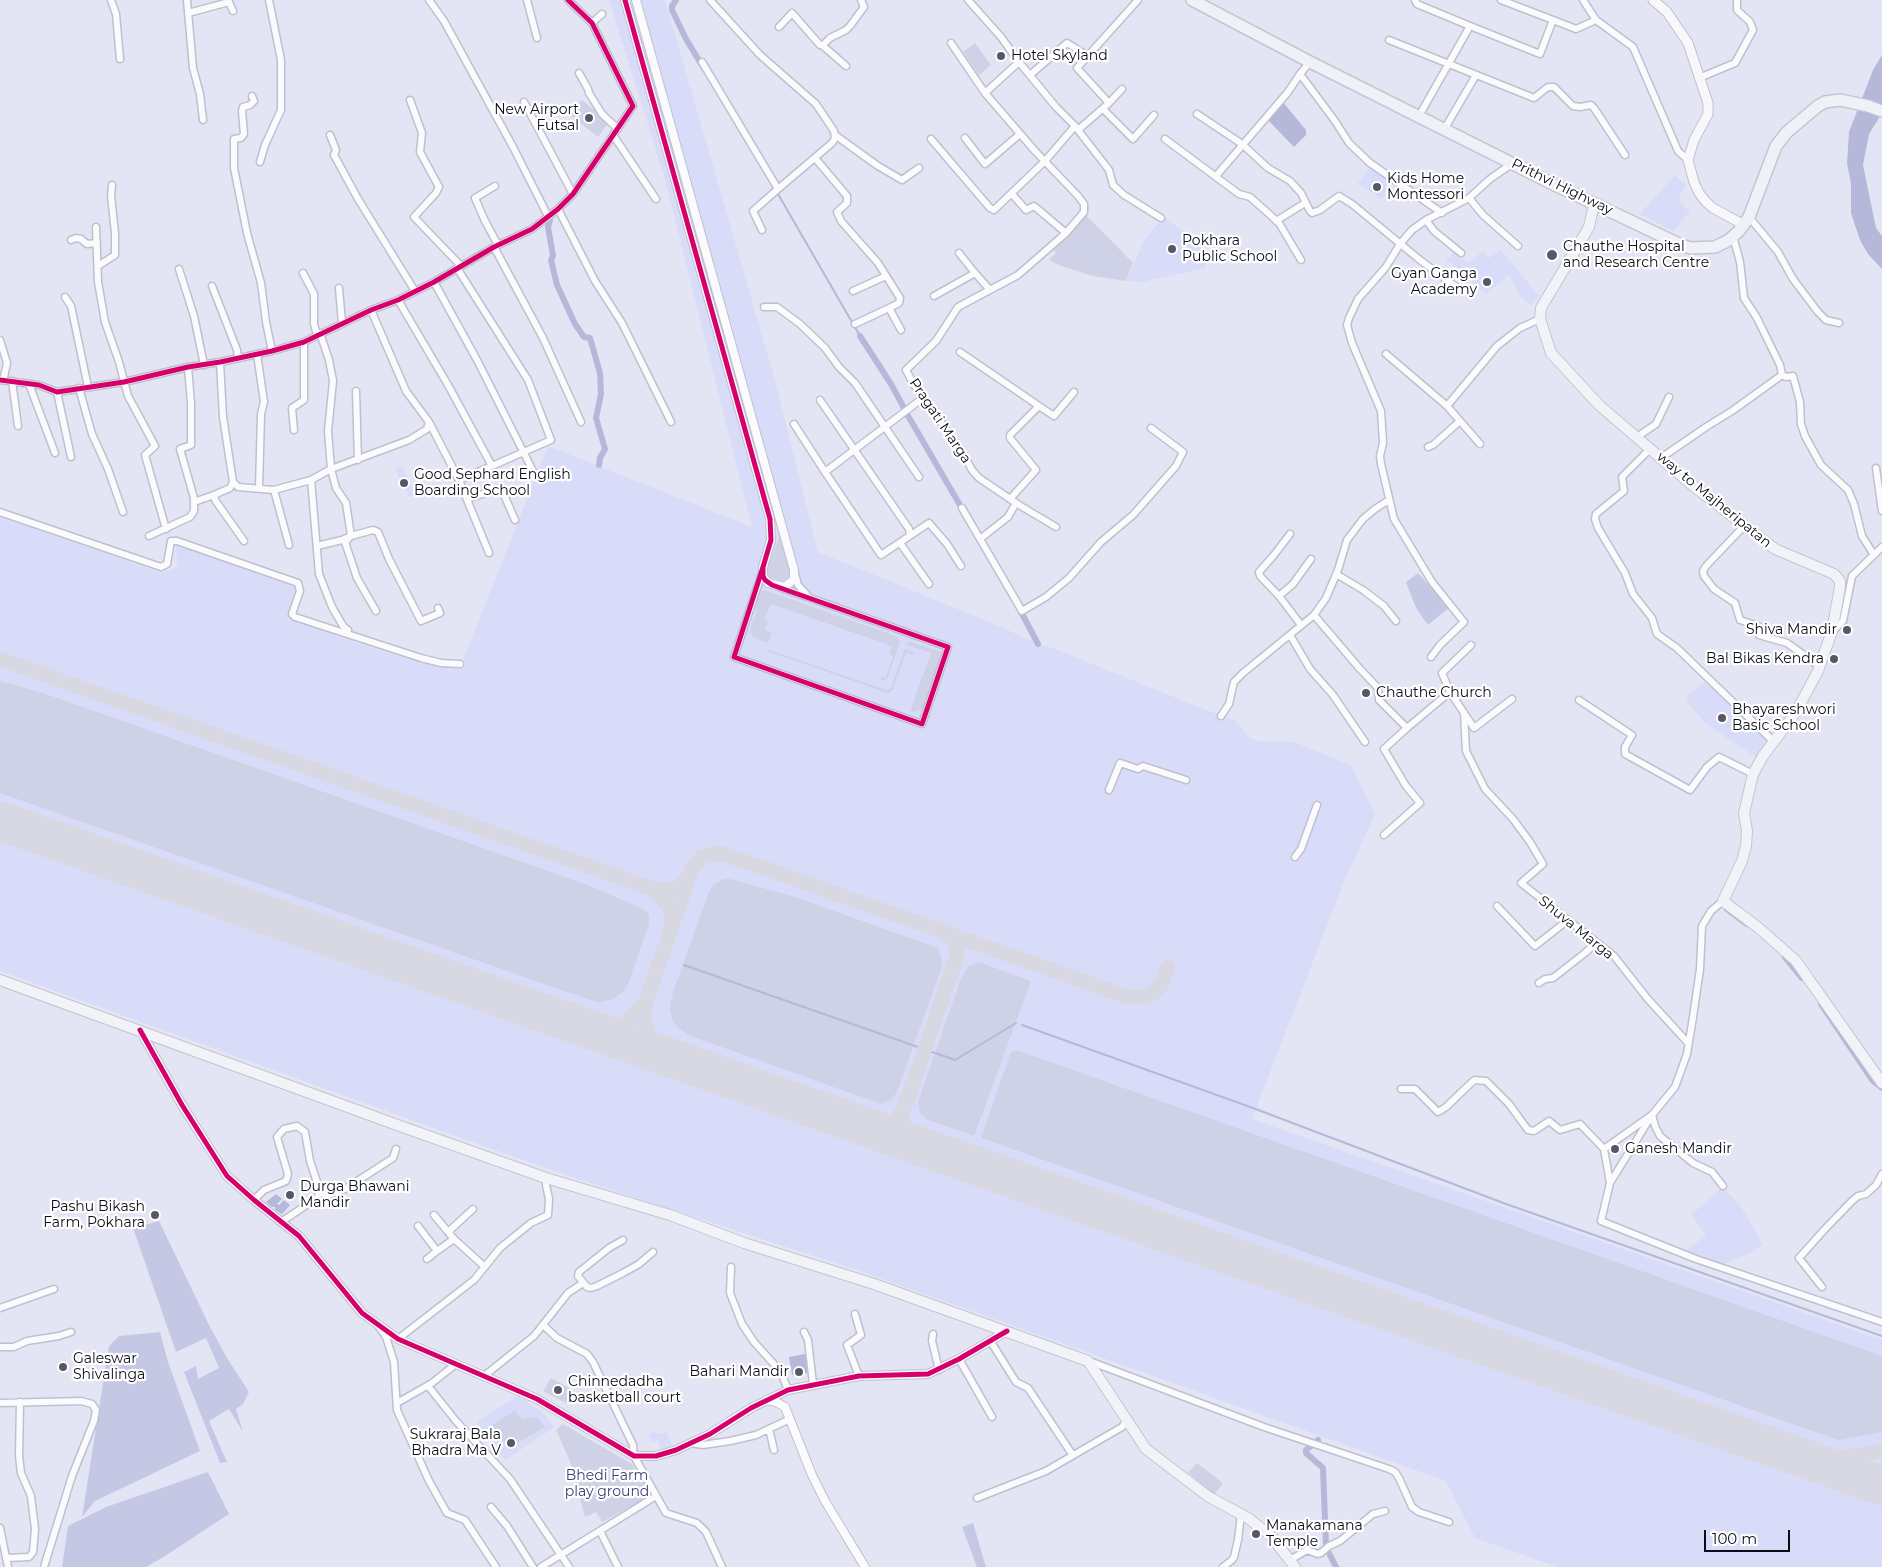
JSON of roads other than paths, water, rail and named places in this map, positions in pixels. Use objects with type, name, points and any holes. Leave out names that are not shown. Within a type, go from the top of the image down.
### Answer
[{"type":"highway","name":"Prithvi Highway","points":[[1192,0],[1310,62],[1594,204],[1691,248],[1715,247],[1734,236],[1746,221],[1773,153],[1780,141],[1798,122],[1818,106],[1825,102],[1840,100],[1882,111]]},
{"type":"main road","points":[[1654,0],[1666,12],[1688,43],[1709,109],[1704,123],[1694,140],[1688,160],[1694,182],[1702,198],[1713,208],[1746,221]]},
{"type":"main road","points":[[1540,320],[1541,308],[1589,227],[1594,204]]},
{"type":"main road","name":"way to Majheripatan","points":[[1540,320],[1551,353],[1600,405],[1636,438],[1775,549],[1834,574],[1840,581],[1832,632],[1819,666],[1796,712],[1763,756],[1753,774],[1744,813],[1747,831],[1746,846],[1742,861],[1723,901]]},
{"type":"main road","points":[[1723,901],[1760,929],[1796,961],[1882,1083]]},
{"type":"main road","points":[[0,980],[546,1178],[670,1215],[744,1243],[874,1284],[1088,1361],[1146,1449],[1209,1497],[1241,1514],[1270,1535],[1292,1563]]},
{"type":"street","points":[[111,0],[116,14],[120,59]]},
{"type":"street","points":[[186,0],[193,68],[200,94],[202,120]]},
{"type":"street","points":[[260,162],[265,145],[281,110],[281,60],[269,0]]},
{"type":"street","points":[[429,0],[444,21],[513,147],[548,216]]},
{"type":"street","points":[[527,0],[537,38]]},
{"type":"street","points":[[0,340],[7,363],[5,372],[0,380],[29,384],[57,392],[124,382],[188,367],[220,362],[304,342],[371,310],[398,300],[434,282],[496,246],[532,229],[574,194],[633,106],[592,23],[568,0]]},
{"type":"street","points":[[625,0],[770,519],[771,540],[760,580],[734,657],[922,724],[948,646],[760,580]]},
{"type":"street","points":[[636,0],[794,570],[801,589],[814,599]]},
{"type":"street","points":[[710,0],[760,55],[812,100],[835,135],[878,166],[902,180],[919,168]]},
{"type":"street","points":[[822,45],[850,26],[864,7],[861,0]]},
{"type":"street","points":[[968,0],[1001,36],[1030,76],[1103,161],[1109,170],[1113,185],[1124,195],[1161,218]]},
{"type":"street","points":[[1109,103],[1078,68],[1138,0]]},
{"type":"street","points":[[1415,0],[1417,4],[1540,54],[1553,20]]},
{"type":"street","points":[[1501,0],[1576,29],[1596,20]]},
{"type":"street","points":[[1583,0],[1596,20],[1633,47],[1678,151],[1688,160]]},
{"type":"street","points":[[1699,78],[1735,63],[1753,30],[1750,22],[1737,10],[1737,0]]},
{"type":"street","points":[[188,13],[229,2],[233,11]]},
{"type":"street","points":[[779,27],[792,13],[822,45],[846,66]]},
{"type":"street","points":[[592,23],[602,14]]},
{"type":"street","points":[[1419,116],[1448,64],[1461,45],[1470,26]]},
{"type":"street","points":[[1389,40],[1534,98],[1548,87],[1554,88],[1573,106],[1591,105],[1625,155]]},
{"type":"street","name":"Pragati Marga","points":[[951,43],[985,93],[1045,162],[1078,196],[1084,204],[1084,212],[1066,234],[1018,275],[958,307],[936,341],[906,370],[923,398],[979,478],[1056,527]]},
{"type":"street","points":[[1030,76],[1067,43],[1088,56]]},
{"type":"street","points":[[702,62],[778,190]]},
{"type":"street","points":[[985,93],[1019,62]]},
{"type":"street","points":[[1216,176],[1288,92],[1310,62]]},
{"type":"street","points":[[579,73],[588,89],[588,93],[602,114],[618,129]]},
{"type":"street","points":[[1300,74],[1349,143],[1370,163],[1442,213]]},
{"type":"street","points":[[1445,128],[1476,75]]},
{"type":"street","points":[[930,139],[990,208],[994,210],[1045,162],[1076,128],[1103,109],[1122,89]]},
{"type":"street","points":[[252,96],[254,101],[244,107],[242,111],[244,134],[242,138],[234,139],[234,168],[247,233],[261,283],[272,351]]},
{"type":"street","points":[[410,100],[422,132],[420,152],[439,188],[414,217],[459,267],[528,380],[551,440],[459,480]]},
{"type":"street","points":[[524,102],[574,194]]},
{"type":"street","points":[[1103,109],[1133,139],[1154,115]]},
{"type":"street","points":[[1197,114],[1242,144],[1268,168],[1290,181],[1301,194],[1312,213],[1331,204],[1339,196],[1352,204],[1460,290]]},
{"type":"street","points":[[965,138],[985,164],[1020,134]]},
{"type":"street","points":[[330,135],[336,150],[334,155],[358,199],[415,291]]},
{"type":"street","points":[[613,135],[656,199]]},
{"type":"street","points":[[762,230],[753,211],[832,143],[835,135]]},
{"type":"street","points":[[1165,139],[1239,194],[1250,197],[1276,221],[1301,260]]},
{"type":"street","points":[[814,158],[847,196],[847,203],[837,212],[841,220],[878,263],[901,301],[855,324]]},
{"type":"street","points":[[1431,657],[1440,645],[1464,622],[1421,566],[1394,519],[1380,457],[1383,442],[1381,411],[1352,343],[1347,325],[1358,299],[1386,267],[1400,244],[1412,230],[1426,220],[1469,198],[1490,179],[1513,163]]},
{"type":"street","points":[[98,266],[115,255],[112,185]]},
{"type":"street","points":[[495,186],[475,198],[484,221],[543,338],[581,422]]},
{"type":"street","points":[[1012,194],[1026,210],[1034,206],[1066,234]]},
{"type":"street","points":[[1469,198],[1483,215],[1518,246]]},
{"type":"street","points":[[1276,221],[1305,202]]},
{"type":"street","points":[[558,209],[595,281],[622,323],[671,422]]},
{"type":"street","points":[[1426,220],[1434,231],[1461,254]]},
{"type":"street","points":[[1746,221],[1778,252],[1805,296],[1818,312],[1826,320],[1839,323]]},
{"type":"street","points":[[96,227],[98,282],[105,322],[128,396],[155,446],[145,455],[166,528]]},
{"type":"street","points":[[1734,236],[1740,262],[1744,298],[1761,326],[1780,365],[1782,374],[1786,377],[1793,376],[1800,402],[1801,424],[1805,436],[1821,464],[1848,490],[1854,504],[1862,536],[1874,554]]},
{"type":"street","points":[[71,240],[76,238],[81,239],[87,244],[97,243]]},
{"type":"street","points":[[959,253],[990,290]]},
{"type":"street","points":[[179,269],[194,316],[204,365]]},
{"type":"street","points":[[303,273],[314,294],[314,324],[329,360],[333,380],[328,431],[331,469],[336,488],[346,503],[351,536]]},
{"type":"street","points":[[934,296],[975,273]]},
{"type":"street","points":[[853,291],[886,276]]},
{"type":"street","points":[[434,282],[533,470]]},
{"type":"street","points":[[212,286],[237,350],[238,358]]},
{"type":"street","points":[[339,288],[342,323]]},
{"type":"street","points":[[66,297],[71,306],[88,387]]},
{"type":"street","points":[[398,300],[448,385],[492,466]]},
{"type":"street","points":[[764,307],[777,306],[800,324],[825,348],[839,367],[856,383],[919,477]]},
{"type":"street","points":[[889,308],[901,330]]},
{"type":"street","points":[[371,310],[406,391],[429,422],[459,480],[489,553]]},
{"type":"street","points":[[1447,406],[1497,346],[1520,328],[1540,320]]},
{"type":"street","points":[[294,430],[292,408],[304,400],[304,342]]},
{"type":"street","points":[[960,352],[1054,416],[1074,392]]},
{"type":"street","points":[[258,354],[264,402],[261,414],[259,489]]},
{"type":"street","points":[[1386,354],[1447,406],[1480,444]]},
{"type":"street","points":[[194,502],[230,488],[233,482],[223,417],[220,362]]},
{"type":"street","points":[[149,536],[190,517],[194,511],[194,502],[180,449],[191,445],[191,403],[188,367]]},
{"type":"street","points":[[1661,458],[1732,411],[1782,374]]},
{"type":"street","points":[[12,381],[18,426]]},
{"type":"street","points":[[29,384],[55,453]]},
{"type":"street","points":[[79,388],[92,434],[108,468],[123,512]]},
{"type":"street","points":[[356,391],[358,460]]},
{"type":"street","points":[[57,392],[71,458]]},
{"type":"street","points":[[1636,438],[1656,424],[1669,397]]},
{"type":"street","points":[[825,472],[923,398]]},
{"type":"street","points":[[820,400],[826,406],[905,524],[910,535]]},
{"type":"street","points":[[980,540],[1004,521],[1013,501],[1036,470],[1010,436],[1039,406]]},
{"type":"street","points":[[233,482],[238,487],[274,490],[311,480],[331,469],[409,440],[427,429],[429,422]]},
{"type":"street","points":[[1428,447],[1433,445],[1460,422]]},
{"type":"street","points":[[794,424],[881,555],[926,524],[930,524],[961,566]]},
{"type":"street","points":[[962,508],[1022,611],[1032,606],[1070,578],[1100,542],[1133,515],[1176,466],[1183,452],[1151,428]]},
{"type":"street","points":[[1650,449],[1622,477],[1624,491],[1596,514],[1595,519],[1598,528],[1626,574],[1633,594],[1652,618],[1657,634],[1677,648],[1774,742]]},
{"type":"street","points":[[1876,468],[1880,478],[1882,511]]},
{"type":"street","points":[[311,480],[319,574],[332,608],[343,626],[348,630]]},
{"type":"street","points":[[467,499],[501,488],[514,520]]},
{"type":"street","points":[[274,490],[289,545]]},
{"type":"street","points":[[214,495],[222,511],[244,541]]},
{"type":"street","points":[[1221,716],[1229,704],[1234,682],[1314,615],[1326,598],[1347,540],[1363,519],[1375,508],[1389,500]]},
{"type":"street","points":[[0,512],[160,567],[167,564],[171,541],[178,541],[298,583],[300,591],[292,614],[295,617],[421,658],[441,663],[460,664]]},
{"type":"street","points":[[1745,525],[1706,566],[1703,570],[1704,576],[1714,589],[1735,603],[1740,620],[1761,628],[1759,635],[1787,643],[1819,666]]},
{"type":"street","points":[[317,546],[372,530],[378,532],[389,559],[422,621],[440,613],[438,608]]},
{"type":"street","points":[[1290,534],[1259,572],[1260,576],[1280,596],[1301,625]]},
{"type":"street","points":[[351,536],[345,542],[357,578],[376,611]]},
{"type":"street","points":[[900,543],[929,584]]},
{"type":"street","points":[[1832,632],[1843,621],[1852,576],[1882,547]]},
{"type":"street","points":[[1280,596],[1297,579],[1311,559]]},
{"type":"street","points":[[763,567],[765,580],[774,585],[784,587],[794,578],[794,570]]},
{"type":"street","points":[[1336,574],[1363,590],[1377,601],[1396,621]]},
{"type":"street","points":[[1314,615],[1378,688],[1379,700],[1407,728]]},
{"type":"street","points":[[1290,635],[1310,669],[1333,695],[1365,742]]},
{"type":"street","points":[[1471,645],[1442,673],[1450,692],[1474,728],[1512,699]]},
{"type":"street","points":[[1384,835],[1420,802],[1406,786],[1384,749],[1450,692]]},
{"type":"street","points":[[1579,700],[1632,736],[1625,747],[1625,754],[1690,790],[1707,767],[1719,757],[1753,774]]},
{"type":"street","name":"Shuva Marga","points":[[1464,712],[1466,751],[1485,789],[1513,819],[1544,864],[1521,883],[1614,956],[1647,998],[1688,1043]]},
{"type":"street","points":[[1109,790],[1120,763],[1138,769],[1143,766],[1186,780]]},
{"type":"street","points":[[1296,857],[1302,849],[1317,804]]},
{"type":"street","points":[[1723,901],[1711,911],[1702,926],[1700,969],[1687,1054],[1675,1087],[1652,1115],[1610,1183],[1600,1219],[1602,1222],[1696,1259],[1882,1322]]},
{"type":"street","points":[[1497,906],[1535,946],[1568,920]]},
{"type":"street","points":[[1539,983],[1545,979],[1553,978],[1596,943]]},
{"type":"street","points":[[140,1030],[182,1105],[227,1176],[299,1236],[362,1313],[378,1326],[398,1338],[537,1400],[634,1456],[656,1456],[690,1443],[788,1390],[859,1376],[914,1376],[928,1374],[939,1370],[1007,1332]]},
{"type":"street","points":[[1401,1089],[1415,1089],[1438,1112],[1446,1107],[1471,1082],[1475,1080],[1486,1081],[1509,1104],[1528,1130],[1534,1131],[1549,1120],[1560,1130],[1580,1124],[1604,1149],[1610,1183]]},
{"type":"street","points":[[1604,1149],[1652,1115]]},
{"type":"street","points":[[1652,1115],[1654,1126],[1660,1136],[1693,1163],[1712,1172],[1723,1186]]},
{"type":"street","points":[[254,1200],[264,1190],[286,1181],[288,1174],[277,1137],[284,1129],[297,1126],[305,1132],[310,1161],[320,1191],[326,1196],[345,1189],[393,1158],[396,1149]]},
{"type":"street","points":[[1822,1287],[1800,1258],[1852,1201],[1858,1196],[1866,1194],[1876,1185],[1882,1174]]},
{"type":"street","points":[[398,1338],[474,1280],[500,1248],[532,1223],[548,1215],[549,1199],[546,1178]]},
{"type":"street","points":[[280,1222],[316,1198],[320,1191]]},
{"type":"street","points":[[448,1232],[473,1209]]},
{"type":"street","points":[[434,1215],[454,1239],[485,1267]]},
{"type":"street","points":[[418,1226],[437,1251]]},
{"type":"street","points":[[427,1259],[454,1239]]},
{"type":"street","points":[[623,1240],[609,1248],[579,1272],[578,1276],[587,1287],[597,1286],[639,1264],[654,1252]]},
{"type":"street","points":[[731,1267],[730,1293],[742,1324],[754,1342],[781,1372],[788,1390]]},
{"type":"street","points":[[484,1376],[534,1336],[568,1293],[583,1283]]},
{"type":"street","points":[[0,1308],[54,1289]]},
{"type":"street","points":[[855,1314],[861,1335],[846,1345],[859,1376]]},
{"type":"street","points":[[543,1325],[558,1338],[587,1354],[593,1362],[633,1444],[634,1456],[666,1513],[697,1523],[706,1532],[722,1567]]},
{"type":"street","points":[[378,1326],[386,1337],[394,1362],[397,1410],[428,1481],[447,1513],[465,1520],[496,1567]]},
{"type":"street","points":[[0,1347],[14,1347],[27,1341],[59,1336],[71,1332]]},
{"type":"street","points":[[804,1332],[808,1340],[813,1384]]},
{"type":"street","points":[[933,1334],[932,1341],[939,1370]]},
{"type":"street","points":[[991,1342],[1016,1382],[1028,1388],[1072,1454]]},
{"type":"street","points":[[959,1359],[992,1417]]},
{"type":"street","points":[[1088,1361],[1313,1444],[1395,1472],[1400,1478],[1412,1507],[1419,1512],[1449,1522]]},
{"type":"street","points":[[397,1403],[428,1386],[456,1364]]},
{"type":"street","points":[[428,1386],[456,1421],[510,1479],[568,1567]]},
{"type":"street","points":[[767,1400],[785,1407],[812,1475],[825,1501],[865,1567]]},
{"type":"street","points":[[0,1403],[81,1401],[92,1404],[96,1410],[94,1421],[72,1476],[44,1567]]},
{"type":"street","points":[[6,1558],[29,1557],[33,1552],[35,1529],[31,1496],[21,1473],[19,1456],[20,1402]]},
{"type":"street","points":[[690,1443],[730,1442],[756,1435],[790,1419]]},
{"type":"street","points":[[977,1498],[1046,1471],[1072,1454],[1122,1427],[1127,1421]]},
{"type":"street","points":[[769,1429],[774,1450]]},
{"type":"street","points":[[541,1567],[656,1496]]},
{"type":"street","points":[[491,1506],[507,1526],[533,1567]]},
{"type":"street","points":[[1292,1563],[1307,1550],[1318,1554],[1322,1553],[1373,1514],[1385,1511]]},
{"type":"street","points":[[1223,1567],[1234,1557],[1241,1514]]},
{"type":"street","points":[[0,1528],[8,1567]]},
{"type":"street","points":[[600,1531],[618,1567]]},
{"type":"waterway","points":[[676,0],[672,10],[686,39],[703,67]]},
{"type":"waterway","points":[[778,194],[860,336]]},
{"type":"waterway","points":[[549,213],[548,227],[553,256],[551,260],[557,285],[575,324],[584,337],[590,338],[600,373],[601,394],[596,418],[605,449],[600,458],[599,465]]},
{"type":"waterway","points":[[860,336],[904,408]]},
{"type":"waterway","points":[[907,414],[964,512]]},
{"type":"waterway","points":[[1019,608],[1038,644]]},
{"type":"waterway","points":[[1727,909],[1747,924]]},
{"type":"waterway","points":[[1785,957],[1802,978]]},
{"type":"waterway","points":[[684,965],[955,1060],[1016,1023]]},
{"type":"waterway","points":[[1821,1004],[1873,1081],[1882,1088]]},
{"type":"waterway","points":[[1022,1025],[1253,1108],[1506,1204],[1882,1336]]},
{"type":"waterway","points":[[1318,1440],[1306,1450],[1306,1453],[1323,1468],[1326,1545]]},
{"type":"waterway","points":[[1329,1553],[1336,1567]]},
{"type":"place","name":"Hotel Skyland","points":[[1001,56]]},
{"type":"place","name":"New Airport Futsal","points":[[589,118]]},
{"type":"place","name":"Kids Home Montessori","points":[[1377,187]]},
{"type":"place","name":"Pokhara Public School","points":[[1172,249]]},
{"type":"place","name":"Chauthe Hospital and Research Centre","points":[[1552,255]]},
{"type":"place","name":"Gyan Ganga Academy","points":[[1487,282]]},
{"type":"place","name":"Good Sephard English Boarding School","points":[[404,483]]},
{"type":"place","name":"Shiva Mandir","points":[[1847,630]]},
{"type":"place","name":"Bal Bikas Kendra","points":[[1834,659]]},
{"type":"place","name":"Chauthe Church","points":[[1366,693]]},
{"type":"place","name":"Bhayareshwori Basic School","points":[[1722,718]]},
{"type":"place","name":"Ganesh Mandir","points":[[1615,1149]]},
{"type":"place","name":"Durga Bhawani Mandir","points":[[290,1195]]},
{"type":"place","name":"Pashu Bikash Farm, Pokhara","points":[[155,1215]]},
{"type":"place","name":"Galeswar Shivalinga","points":[[63,1367]]},
{"type":"place","name":"Bahari Mandir","points":[[799,1372]]},
{"type":"place","name":"Chinnedadha basketball court","points":[[558,1390]]},
{"type":"place","name":"Sukraraj Bala Bhadra Ma V","points":[[511,1443]]},
{"type":"place","name":"Manakamana Temple","points":[[1256,1534]]},
{"type":"park label","name":"Bhedi Farm play ground","points":[[607,1484]]}]
